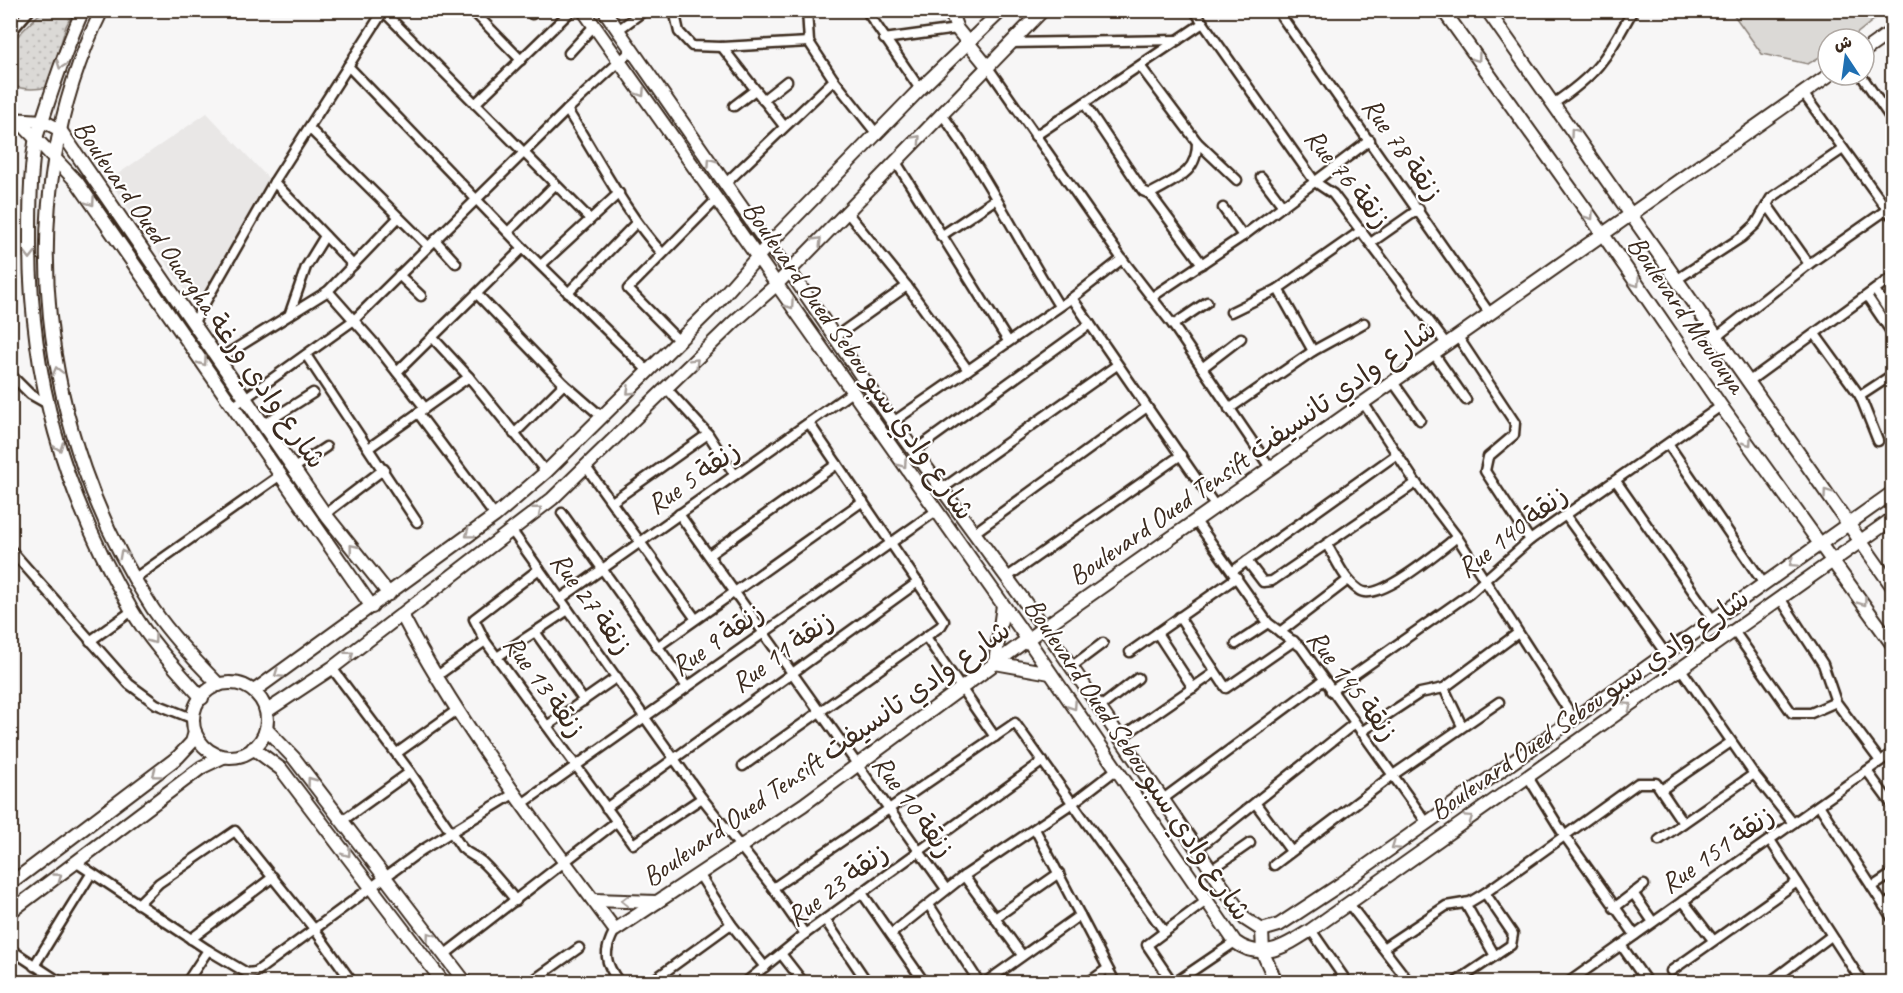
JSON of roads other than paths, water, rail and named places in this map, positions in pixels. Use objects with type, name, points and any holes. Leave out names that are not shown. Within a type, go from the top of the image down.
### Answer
[{"type":"street","points":[[10,33],[30,10]]},
{"type":"street","points":[[83,10],[36,141],[30,208],[30,285],[36,357],[46,404],[75,492],[95,540],[132,611],[167,659],[202,698]]},
{"type":"street","points":[[102,10],[60,130],[50,181],[48,301],[54,359],[75,441],[103,516],[135,578],[176,640],[219,685]]},
{"type":"street","points":[[472,10],[521,60]]},
{"type":"street","points":[[475,104],[572,10]]},
{"type":"street","name":"Boulevard Oued Sebou شارع وادي سبو","points":[[583,10],[1028,640],[1235,942],[1251,951],[1263,953],[1289,945],[1893,519]]},
{"type":"street","name":"Boulevard Oued Sebou شارع وادي سبو","points":[[604,10],[768,245],[789,270],[893,422],[1071,667],[1245,919],[1262,930],[1271,929],[1289,918],[1427,823],[1893,493]]},
{"type":"street","points":[[618,30],[645,10]]},
{"type":"street","points":[[674,10],[676,25],[684,41],[692,46],[722,47],[809,42]]},
{"type":"street","points":[[807,10],[809,42],[834,80],[876,133]]},
{"type":"street","points":[[866,10],[920,89]]},
{"type":"street","points":[[950,10],[957,29],[987,66],[1122,259],[1173,325],[1271,469]]},
{"type":"street","points":[[254,691],[495,516],[546,472],[716,304],[768,245],[876,133],[1002,10]]},
{"type":"street","points":[[267,711],[332,668],[512,531],[586,467],[734,322],[776,285],[1043,10]]},
{"type":"street","name":"Rue 76 زنقة","points":[[1194,10],[1315,182],[1333,194],[1447,345]]},
{"type":"street","name":"Rue 78 زنقة","points":[[1277,10],[1419,209],[1490,314]]},
{"type":"street","name":"Boulevard Moulouya","points":[[1443,10],[1603,234],[1721,406],[1893,644]]},
{"type":"street","name":"Boulevard Moulouya","points":[[1487,10],[1893,586]]},
{"type":"street","points":[[1553,104],[1585,82],[1606,60],[1633,10]]},
{"type":"street","points":[[194,322],[274,182],[384,11],[590,219]]},
{"type":"street","points":[[1035,136],[1203,23]]},
{"type":"street","points":[[569,53],[594,26]]},
{"type":"street","points":[[884,39],[957,29]]},
{"type":"street","points":[[1876,43],[1893,31]]},
{"type":"street","points":[[1010,43],[1179,40]]},
{"type":"street","points":[[722,47],[784,126]]},
{"type":"street","points":[[234,406],[354,320],[567,110],[632,50]]},
{"type":"street","points":[[348,66],[523,248],[649,372]]},
{"type":"street","points":[[1140,66],[1197,142],[1237,180]]},
{"type":"street","points":[[726,183],[834,80]]},
{"type":"street","points":[[763,100],[787,81]]},
{"type":"street","name":"Boulevard Oued Tensift شارع وادي تانسيفت","points":[[615,930],[857,766],[1043,628],[1816,84]]},
{"type":"street","points":[[1870,87],[1893,120]]},
{"type":"street","points":[[734,106],[755,90]]},
{"type":"street","points":[[1716,337],[1809,264],[1891,210],[1803,93]]},
{"type":"street","points":[[1084,103],[1143,191],[1150,194],[1202,264]]},
{"type":"street","points":[[567,110],[636,223],[662,253]]},
{"type":"street","points":[[941,113],[973,160],[1023,249],[1059,306]]},
{"type":"street","name":"Boulevard Oued Ouargha شارع وادي ورغة","points":[[14,120],[43,121],[60,130],[325,514],[389,594]]},
{"type":"street","name":"Boulevard Oued Ouargha شارع وادي ورغة","points":[[14,120],[55,156],[77,182],[282,474],[372,607]]},
{"type":"street","points":[[309,128],[398,218],[456,263]]},
{"type":"street","points":[[1152,297],[1243,236],[1370,140]]},
{"type":"street","points":[[1150,194],[1184,175],[1193,166],[1197,159],[1197,142]]},
{"type":"street","points":[[1676,280],[1742,237],[1756,224],[1771,198],[1843,149]]},
{"type":"street","points":[[896,162],[1008,341]]},
{"type":"street","points":[[1261,177],[1283,206]]},
{"type":"street","points":[[274,182],[353,265]]},
{"type":"street","points":[[508,232],[555,185]]},
{"type":"street","points":[[541,265],[619,193]]},
{"type":"street","points":[[941,236],[996,199]]},
{"type":"street","points":[[679,341],[628,289],[716,200]]},
{"type":"street","points":[[1768,206],[1809,264]]},
{"type":"street","points":[[1222,208],[1243,236]]},
{"type":"street","points":[[1372,243],[1419,209]]},
{"type":"street","points":[[846,211],[907,286],[968,370]]},
{"type":"street","points":[[219,358],[328,291],[398,218]]},
{"type":"street","points":[[568,293],[636,223]]},
{"type":"street","points":[[1231,312],[1278,289],[1362,230]]},
{"type":"street","points":[[290,313],[306,267],[325,236]]},
{"type":"street","points":[[397,372],[523,248]]},
{"type":"street","points":[[893,422],[1072,298],[1122,259]]},
{"type":"street","points":[[399,275],[421,296]]},
{"type":"street","points":[[1748,382],[1893,277]]},
{"type":"street","points":[[835,337],[907,286]]},
{"type":"street","points":[[1278,289],[1313,351]]},
{"type":"street","points":[[1875,290],[1893,316]]},
{"type":"street","points":[[328,291],[397,372],[495,516]]},
{"type":"street","points":[[477,294],[564,384],[602,417]]},
{"type":"street","points":[[1867,296],[1893,333]]},
{"type":"street","points":[[1072,298],[1216,507]]},
{"type":"street","points":[[1173,325],[1207,302]]},
{"type":"street","points":[[1229,409],[1313,351],[1364,322]]},
{"type":"street","points":[[914,451],[1090,324]]},
{"type":"street","points":[[1815,334],[1860,396],[1878,441]]},
{"type":"street","points":[[1458,337],[1515,423],[1514,435],[1488,457],[1485,471],[1530,540]]},
{"type":"street","points":[[432,338],[469,377],[546,472]]},
{"type":"street","points":[[1202,368],[1241,338]]},
{"type":"street","points":[[1434,354],[1466,400]]},
{"type":"street","points":[[306,355],[370,447],[417,522]]},
{"type":"street","points":[[942,489],[1117,365]]},
{"type":"street","points":[[10,374],[30,394],[46,404]]},
{"type":"street","points":[[1860,396],[1893,375]]},
{"type":"street","points":[[370,447],[469,377]]},
{"type":"street","points":[[1393,382],[1420,420]]},
{"type":"street","points":[[514,434],[564,384]]},
{"type":"street","points":[[667,389],[708,434],[735,475]]},
{"type":"street","name":"Rue 5 زنقة","points":[[560,599],[852,392]]},
{"type":"street","points":[[264,424],[313,393]]},
{"type":"street","points":[[1364,404],[1416,483],[1457,537],[1574,719]]},
{"type":"street","name":"Rue 140 زنقة","points":[[1331,691],[1485,581],[1530,540],[1721,406]]},
{"type":"street","points":[[974,533],[1147,407]]},
{"type":"street","points":[[743,766],[926,637],[944,621],[809,423]]},
{"type":"street","points":[[612,502],[708,434]]},
{"type":"street","points":[[1668,444],[1764,584]]},
{"type":"street","points":[[294,468],[326,447]]},
{"type":"street","points":[[1130,652],[1235,574],[1247,561],[1397,454]]},
{"type":"street","points":[[1006,578],[1181,455]]},
{"type":"street","points":[[709,555],[837,464]]},
{"type":"street","points":[[586,467],[695,618]]},
{"type":"street","points":[[325,514],[384,469]]},
{"type":"street","points":[[135,578],[282,474]]},
{"type":"street","points":[[1616,481],[1713,620]]},
{"type":"street","points":[[1247,561],[1263,582],[1267,583],[1327,545],[1416,483]]},
{"type":"street","points":[[657,647],[862,501]]},
{"type":"street","name":"Rue 9 زنقة","points":[[76,863],[208,950],[247,973],[256,972],[386,876],[451,832],[577,766],[936,511]]},
{"type":"street","points":[[562,513],[687,687]]},
{"type":"street","name":"Rue 10 زنقة","points":[[679,514],[946,889]]},
{"type":"street","points":[[1566,516],[1666,654]]},
{"type":"street","name":"Rue 145 زنقة","points":[[1196,521],[1268,622],[1294,640],[1427,823]]},
{"type":"street","name":"Rue 27 زنقة","points":[[512,531],[702,798],[806,934]]},
{"type":"street","points":[[1327,545],[1348,580],[1360,592],[1378,592],[1457,537]]},
{"type":"street","points":[[10,549],[129,684],[156,704],[194,719]]},
{"type":"street","name":"Rue 13 زنقة","points":[[539,569],[474,619],[496,657],[633,844],[702,798]]},
{"type":"street","points":[[1280,632],[1348,580]]},
{"type":"street","name":"Rue 11 زنقة","points":[[606,808],[918,582]]},
{"type":"street","points":[[1780,598],[1823,664],[1836,702],[1880,761]]},
{"type":"street","points":[[1003,605],[995,663],[1050,673]]},
{"type":"street","points":[[496,657],[568,610]]},
{"type":"street","points":[[90,642],[132,611]]},
{"type":"street","points":[[402,615],[418,648],[457,710],[615,930],[605,952],[605,959],[620,982]]},
{"type":"street","points":[[1179,617],[1226,688],[1294,640]]},
{"type":"street","points":[[1236,644],[1268,622]]},
{"type":"street","points":[[390,623],[418,648]]},
{"type":"street","points":[[1734,631],[1792,713],[1811,713],[1836,702]]},
{"type":"street","points":[[536,633],[584,701]]},
{"type":"street","points":[[1157,633],[1193,688]]},
{"type":"street","points":[[1361,732],[1420,693],[1444,688],[1518,633]]},
{"type":"street","points":[[926,637],[995,737]]},
{"type":"street","points":[[437,676],[485,641]]},
{"type":"street","points":[[1071,667],[1103,643]]},
{"type":"street","points":[[332,668],[397,753],[451,832],[470,856],[478,858],[516,901]]},
{"type":"street","points":[[1681,669],[1754,774],[1793,823]]},
{"type":"street","points":[[1119,739],[1214,673]]},
{"type":"street","points":[[547,726],[617,677]]},
{"type":"street","points":[[1099,708],[1138,678]]},
{"type":"street","points":[[1163,799],[1323,681]]},
{"type":"street","points":[[10,884],[178,757],[192,742],[195,732],[194,719],[202,698],[219,685],[243,685],[254,691],[267,711],[266,729],[253,748],[223,757],[202,767],[10,912]]},
{"type":"street","points":[[1444,688],[1462,726]]},
{"type":"street","points":[[1274,865],[1393,775],[1499,702]]},
{"type":"street","points":[[397,753],[457,710]]},
{"type":"street","points":[[773,888],[889,812],[1015,723],[1074,802],[1164,931]]},
{"type":"street","points":[[1197,849],[1256,804],[1354,723]]},
{"type":"street","points":[[266,729],[294,758],[465,982]]},
{"type":"street","points":[[195,732],[201,744],[211,752],[223,757]]},
{"type":"street","points":[[1661,790],[1731,742]]},
{"type":"street","points":[[253,748],[281,770],[443,982]]},
{"type":"street","name":"Rue 151 زنقة","points":[[1569,982],[1893,753]]},
{"type":"street","name":"Rue 23 زنقة","points":[[746,982],[806,934],[1043,761]]},
{"type":"street","points":[[891,934],[946,889],[1074,802],[1116,769]]},
{"type":"street","points":[[1867,771],[1893,805]]},
{"type":"street","points":[[342,821],[410,772]]},
{"type":"street","points":[[1659,840],[1754,774]]},
{"type":"street","points":[[1527,777],[1564,835],[1635,935]]},
{"type":"street","points":[[1383,948],[1446,906],[1465,903],[1485,893],[1638,783],[1650,781],[1656,783],[1683,823]]},
{"type":"street","points":[[1256,804],[1291,851]]},
{"type":"street","points":[[1819,805],[1893,918]]},
{"type":"street","points":[[444,955],[616,822]]},
{"type":"street","points":[[1035,829],[1115,982]]},
{"type":"street","points":[[138,904],[159,884],[235,831],[315,930],[352,982]]},
{"type":"street","points":[[1770,840],[1862,982]]},
{"type":"street","points":[[1211,870],[1250,843]]},
{"type":"street","points":[[995,918],[1059,873]]},
{"type":"street","points":[[34,966],[91,874]]},
{"type":"street","points":[[699,874],[731,924],[765,967]]},
{"type":"street","points":[[1872,887],[1893,874]]},
{"type":"street","points":[[964,876],[1022,955]]},
{"type":"street","points":[[192,939],[273,877]]},
{"type":"street","points":[[1671,971],[1797,882]]},
{"type":"street","points":[[1614,908],[1644,885]]},
{"type":"street","points":[[862,893],[924,982]]},
{"type":"street","points":[[1456,982],[1511,945],[1513,934],[1485,893]]},
{"type":"street","points":[[1633,893],[1653,921]]},
{"type":"street","points":[[593,900],[657,902]]},
{"type":"street","points":[[1884,906],[1893,900]]},
{"type":"street","points":[[1206,901],[1148,945],[1174,982],[1235,942]]},
{"type":"street","points":[[1683,901],[1713,940]]},
{"type":"street","points":[[1348,903],[1409,982]]},
{"type":"street","points":[[1465,903],[1495,956]]},
{"type":"street","points":[[929,905],[979,982]]},
{"type":"street","points":[[986,982],[1080,915]]},
{"type":"street","points":[[826,921],[867,982]]},
{"type":"street","points":[[651,982],[731,924]]},
{"type":"street","points":[[1262,930],[1263,953],[1271,980]]},
{"type":"street","points":[[1311,930],[1347,982]]},
{"type":"street","points":[[1750,982],[1769,982],[1831,936]]},
{"type":"street","points":[[1621,945],[1647,982]]},
{"type":"street","points":[[531,982],[579,948]]},
{"type":"street","points":[[11,950],[60,982]]},
{"type":"street","points":[[187,982],[208,950]]},
{"type":"street","points":[[782,955],[803,982]]},
{"type":"street","points":[[1089,982],[1107,969]]}]
